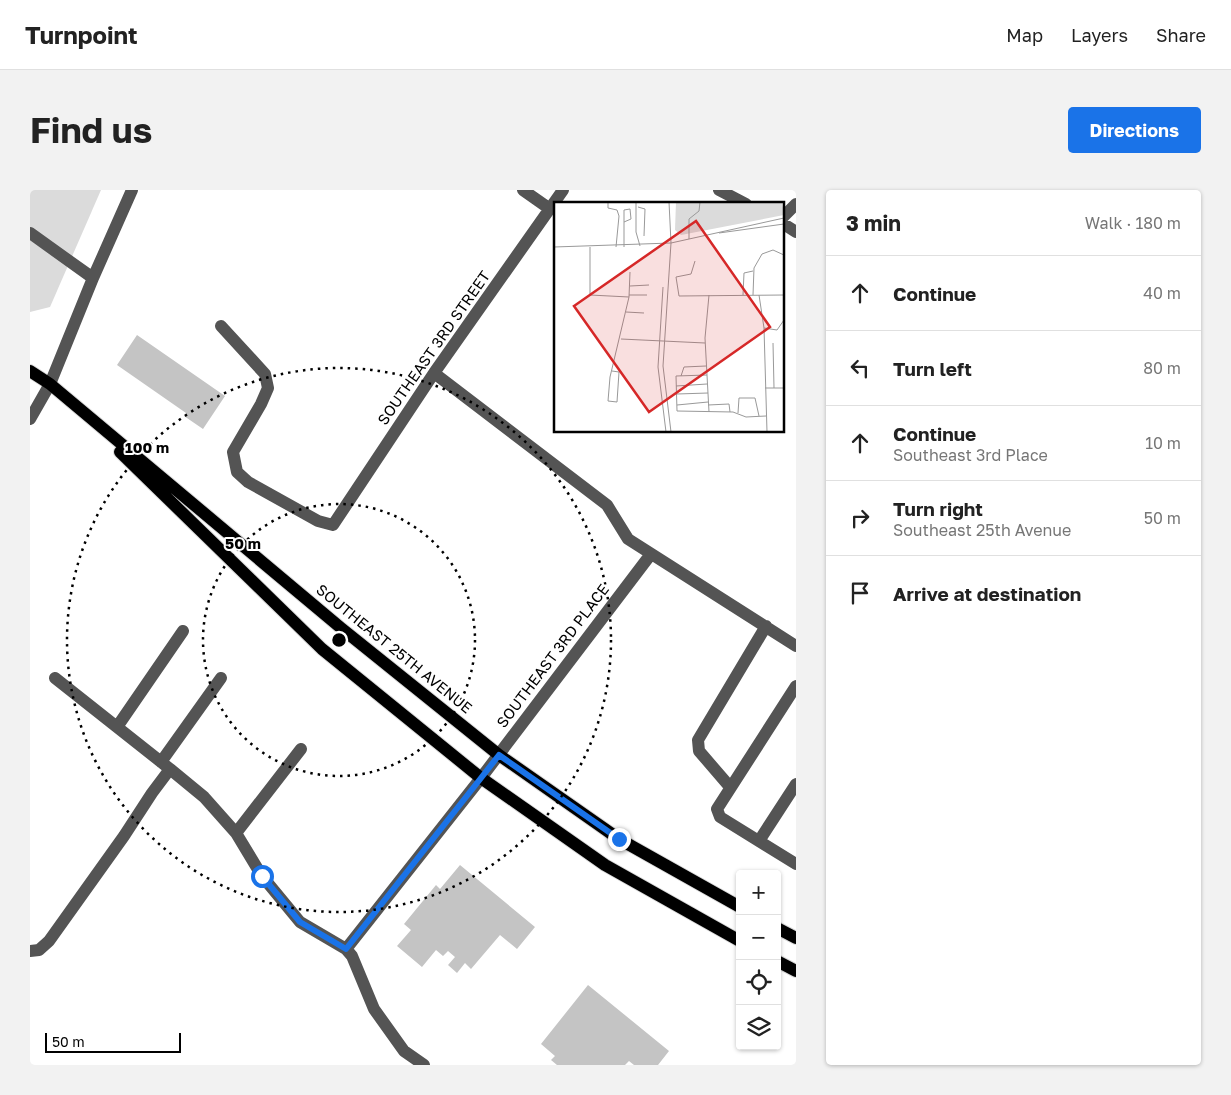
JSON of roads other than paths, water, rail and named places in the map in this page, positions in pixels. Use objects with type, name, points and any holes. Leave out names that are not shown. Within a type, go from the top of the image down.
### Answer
[{"type":"main road","name":"SOUTHEAST 25TH AVENUE","points":[[30,371],[50,384],[334,621],[499,755],[619,839],[736,905]]},
{"type":"main road","name":"SOUTHEAST 25TH AVENUE","points":[[50,384],[322,650],[481,778],[605,865],[736,939]]},
{"type":"main road","points":[[781,930],[796,938]]},
{"type":"main road","points":[[781,963],[796,971]]},
{"type":"street","points":[[30,419],[50,384],[93,278],[132,190]]},
{"type":"street","points":[[523,190],[550,209]]},
{"type":"street","name":"SOUTHEAST 3RD STREET","points":[[555,202],[563,190]]},
{"type":"street","points":[[719,190],[742,202]]},
{"type":"street","name":"SOUTHEAST 3RD STREET","points":[[221,326],[265,374],[268,388],[261,404],[233,452],[237,472],[248,482],[318,521],[333,525],[434,374],[554,203]]},
{"type":"street","points":[[784,216],[796,204]]},
{"type":"street","points":[[784,224],[796,232]]},
{"type":"street","points":[[30,233],[93,278]]},
{"type":"street","points":[[434,374],[607,505],[628,539],[796,646]]},
{"type":"street","name":"SOUTHEAST 3RD PLACE","points":[[346,949],[499,755],[651,554]]},
{"type":"street","points":[[730,787],[699,752],[698,740],[766,626]]},
{"type":"street","points":[[117,727],[183,632]]},
{"type":"street","points":[[55,678],[204,796],[236,834],[262,876],[300,922],[346,949],[352,956],[374,1009],[404,1051],[424,1065]]},
{"type":"street","points":[[30,951],[39,950],[49,941],[124,836],[221,678]]},
{"type":"street","points":[[796,686],[717,809],[720,817],[796,864]]},
{"type":"street","points":[[236,834],[301,749]]},
{"type":"street","points":[[759,842],[796,784]]}]
